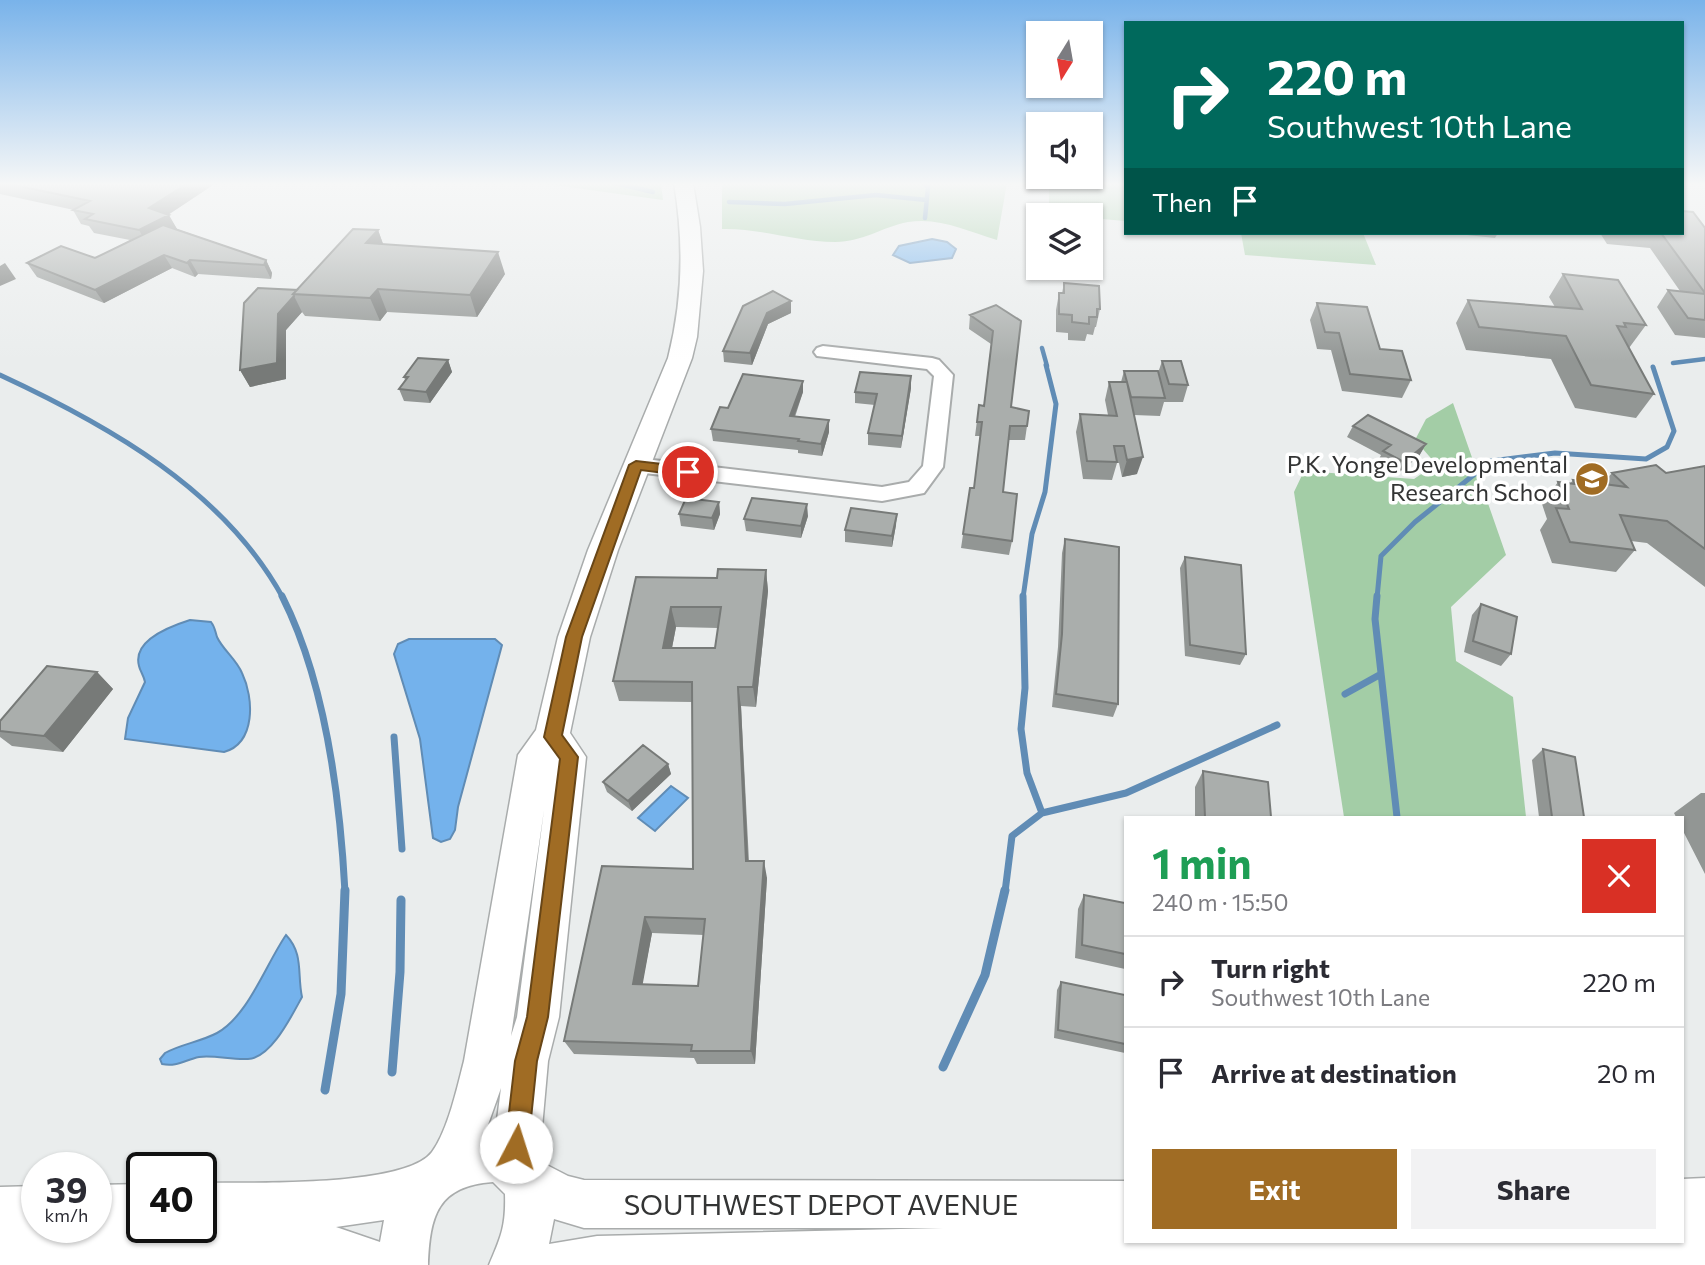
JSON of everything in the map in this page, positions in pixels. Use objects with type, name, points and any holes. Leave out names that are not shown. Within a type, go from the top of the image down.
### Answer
[{"type":"street","points":[[403,1265],[405,1224],[413,1204],[437,1176],[474,1107],[486,1061],[536,755],[552,737],[574,637],[636,465],[680,358],[693,293],[690,242]]},
{"type":"street","points":[[636,465],[882,494],[916,488],[933,467],[944,375],[932,364],[823,352]]},
{"type":"street","points":[[514,1265],[528,1235],[531,1212],[529,1193],[519,1173],[526,1061],[538,1017],[569,757],[552,737]]},
{"type":"street","name":"SOUTHWEST DEPOT AVENUE","points":[[217,1206],[355,1203],[437,1176],[467,1159],[484,1157],[501,1160],[561,1198],[584,1204],[1024,1228],[1124,1205]]},
{"type":"street","points":[[1684,1238],[1705,1202]]},
{"type":"street","points":[[0,1211],[21,1236]]},
{"type":"street","points":[[559,1265],[1024,1228],[1124,1235]]},
{"type":"street","points":[[60,1243],[334,1251],[375,1265]]},
{"type":"street","points":[[1227,1243],[1416,1257],[1636,1243]]},
{"type":"green space","points":[[1243,242],[1367,242],[1376,265],[1245,255]]},
{"type":"green space","points":[[1453,403],[1506,555],[1451,607],[1456,661],[1513,697],[1526,816],[1344,816],[1294,492],[1304,471],[1414,479],[1436,464],[1415,440],[1426,419]]},
{"type":"water","points":[[918,242],[947,242],[956,249],[952,258],[910,263],[893,255],[899,246]]},
{"type":"water","points":[[190,620],[211,622],[217,637],[246,683],[250,707],[247,730],[234,747],[224,752],[125,739],[128,718],[145,682],[139,666],[141,649],[155,636]]},
{"type":"water","points":[[409,639],[495,639],[502,645],[458,807],[455,830],[450,839],[441,842],[433,838],[420,739],[394,654],[398,644]]},
{"type":"water","points":[[671,786],[688,798],[655,831],[638,818]]},
{"type":"water","points":[[286,935],[298,957],[302,997],[286,1025],[265,1052],[248,1059],[205,1057],[177,1064],[162,1064],[160,1059],[165,1053],[217,1033],[238,1015]]},
{"type":"building","points":[[128,242],[213,242],[266,260],[264,265],[190,260],[187,263],[164,255],[95,290],[27,263],[61,246],[95,258]]},
{"type":"building","points":[[341,242],[498,252],[470,295],[378,289],[370,298],[293,294]]},
{"type":"building","points":[[1668,242],[1705,242],[1705,293]]},
{"type":"building","points":[[1563,274],[1618,280],[1646,325],[1624,323],[1626,327],[1617,326],[1654,394],[1591,385],[1566,336],[1479,327],[1468,300],[1582,309]]},
{"type":"building","points":[[1064,283],[1099,286],[1100,309],[1097,309],[1097,317],[1089,317],[1089,324],[1072,322],[1072,315],[1059,314],[1059,293],[1064,293]]},
{"type":"building","points":[[258,288],[297,290],[278,314],[277,363],[240,370],[244,303]]},
{"type":"building","points":[[1668,290],[1705,294],[1705,320],[1688,318]]},
{"type":"building","points":[[773,291],[791,301],[767,313],[750,353],[723,351],[743,306]]},
{"type":"building","points":[[1317,303],[1367,307],[1380,349],[1402,351],[1411,380],[1350,374],[1339,333],[1325,332]]},
{"type":"building","points":[[996,305],[1021,321],[1011,407],[1029,411],[1027,426],[1010,426],[1003,492],[1017,494],[1012,541],[963,534],[970,488],[974,488],[982,422],[977,422],[979,405],[984,406],[993,331],[970,315]]},
{"type":"building","points":[[418,358],[448,360],[426,392],[399,389],[408,377],[404,377]]},
{"type":"building","points":[[1162,361],[1181,361],[1188,385],[1169,384]]},
{"type":"building","points":[[1124,371],[1158,371],[1165,398],[1131,397]]},
{"type":"building","points":[[860,372],[911,376],[902,436],[868,433],[877,394],[855,392]]},
{"type":"building","points":[[743,374],[803,381],[790,416],[829,420],[821,444],[711,429],[720,407],[728,408]]},
{"type":"building","points":[[1109,382],[1127,382],[1143,457],[1127,460],[1124,446],[1114,446],[1117,462],[1087,461],[1080,414],[1117,416]]},
{"type":"building","points":[[1368,415],[1426,444],[1404,462],[1383,451],[1391,445],[1353,426]]},
{"type":"building","points":[[1656,465],[1666,473],[1705,466],[1705,549],[1667,521],[1620,515],[1635,550],[1570,542],[1556,508],[1569,509],[1558,482],[1575,484],[1573,480],[1627,487],[1612,473]]},
{"type":"building","points":[[686,498],[719,502],[712,518],[679,514]]},
{"type":"building","points":[[752,498],[807,504],[801,526],[744,519]]},
{"type":"building","points":[[851,508],[897,514],[892,536],[845,530]]},
{"type":"building","points":[[1065,539],[1119,547],[1118,704],[1056,694],[1062,634]]},
{"type":"building","points":[[1185,557],[1241,565],[1246,654],[1190,645]]},
{"type":"building","points":[[718,569],[766,570],[753,687],[738,687],[746,861],[764,861],[751,1051],[691,1051],[692,1045],[564,1041],[602,866],[693,869],[692,682],[613,681],[636,577],[717,578]],"holes":[[[671,607],[721,607],[715,648],[663,648]],[[645,917],[705,919],[698,986],[633,984]]]},
{"type":"building","points":[[1481,604],[1517,617],[1511,654],[1473,641]]},
{"type":"building","points":[[47,666],[97,672],[44,736],[0,731],[0,721]]},
{"type":"building","points":[[643,745],[668,764],[628,801],[603,782]]},
{"type":"building","points":[[1543,749],[1575,757],[1584,816],[1552,816]]},
{"type":"building","points":[[1203,771],[1268,782],[1271,816],[1205,816]]},
{"type":"building","points":[[1084,895],[1124,903],[1124,954],[1082,945]]},
{"type":"building","points":[[1061,982],[1124,995],[1124,1044],[1058,1030]]},
{"type":"waterway","points":[[1042,348],[1047,366]]},
{"type":"waterway","points":[[1673,363],[1705,359]]},
{"type":"waterway","points":[[1023,598],[1032,534],[1045,492],[1056,404],[1046,365]]},
{"type":"waterway","points":[[1377,598],[1381,556],[1415,522],[1491,461],[1555,453],[1646,459],[1667,447],[1674,431],[1653,367]]},
{"type":"waterway","points":[[0,375],[121,439],[196,493],[229,525],[258,559],[283,598]]},
{"type":"waterway","points":[[1377,596],[1375,619],[1397,816]]},
{"type":"waterway","points":[[283,598],[297,629],[320,702],[334,779],[345,891]]},
{"type":"waterway","points":[[1023,598],[1025,688],[1021,729],[1027,773],[1042,813]]},
{"type":"waterway","points":[[1345,694],[1381,674]]},
{"type":"waterway","points":[[1042,813],[1126,793],[1277,725]]},
{"type":"waterway","points":[[394,737],[402,849]]},
{"type":"waterway","points":[[1005,892],[1012,836],[1042,813]]},
{"type":"waterway","points":[[943,1067],[985,975],[1005,890]]},
{"type":"waterway","points":[[325,1090],[341,994],[345,891]]},
{"type":"waterway","points":[[392,1072],[400,972],[401,900]]},
{"type":"place","name":"P.K. Yonge Developmental Research School","points":[[1592,479]]},
{"type":"route","points":[[516,1147],[526,1061],[538,1017],[569,757],[552,737],[574,637],[603,550],[636,465],[688,472]]}]
